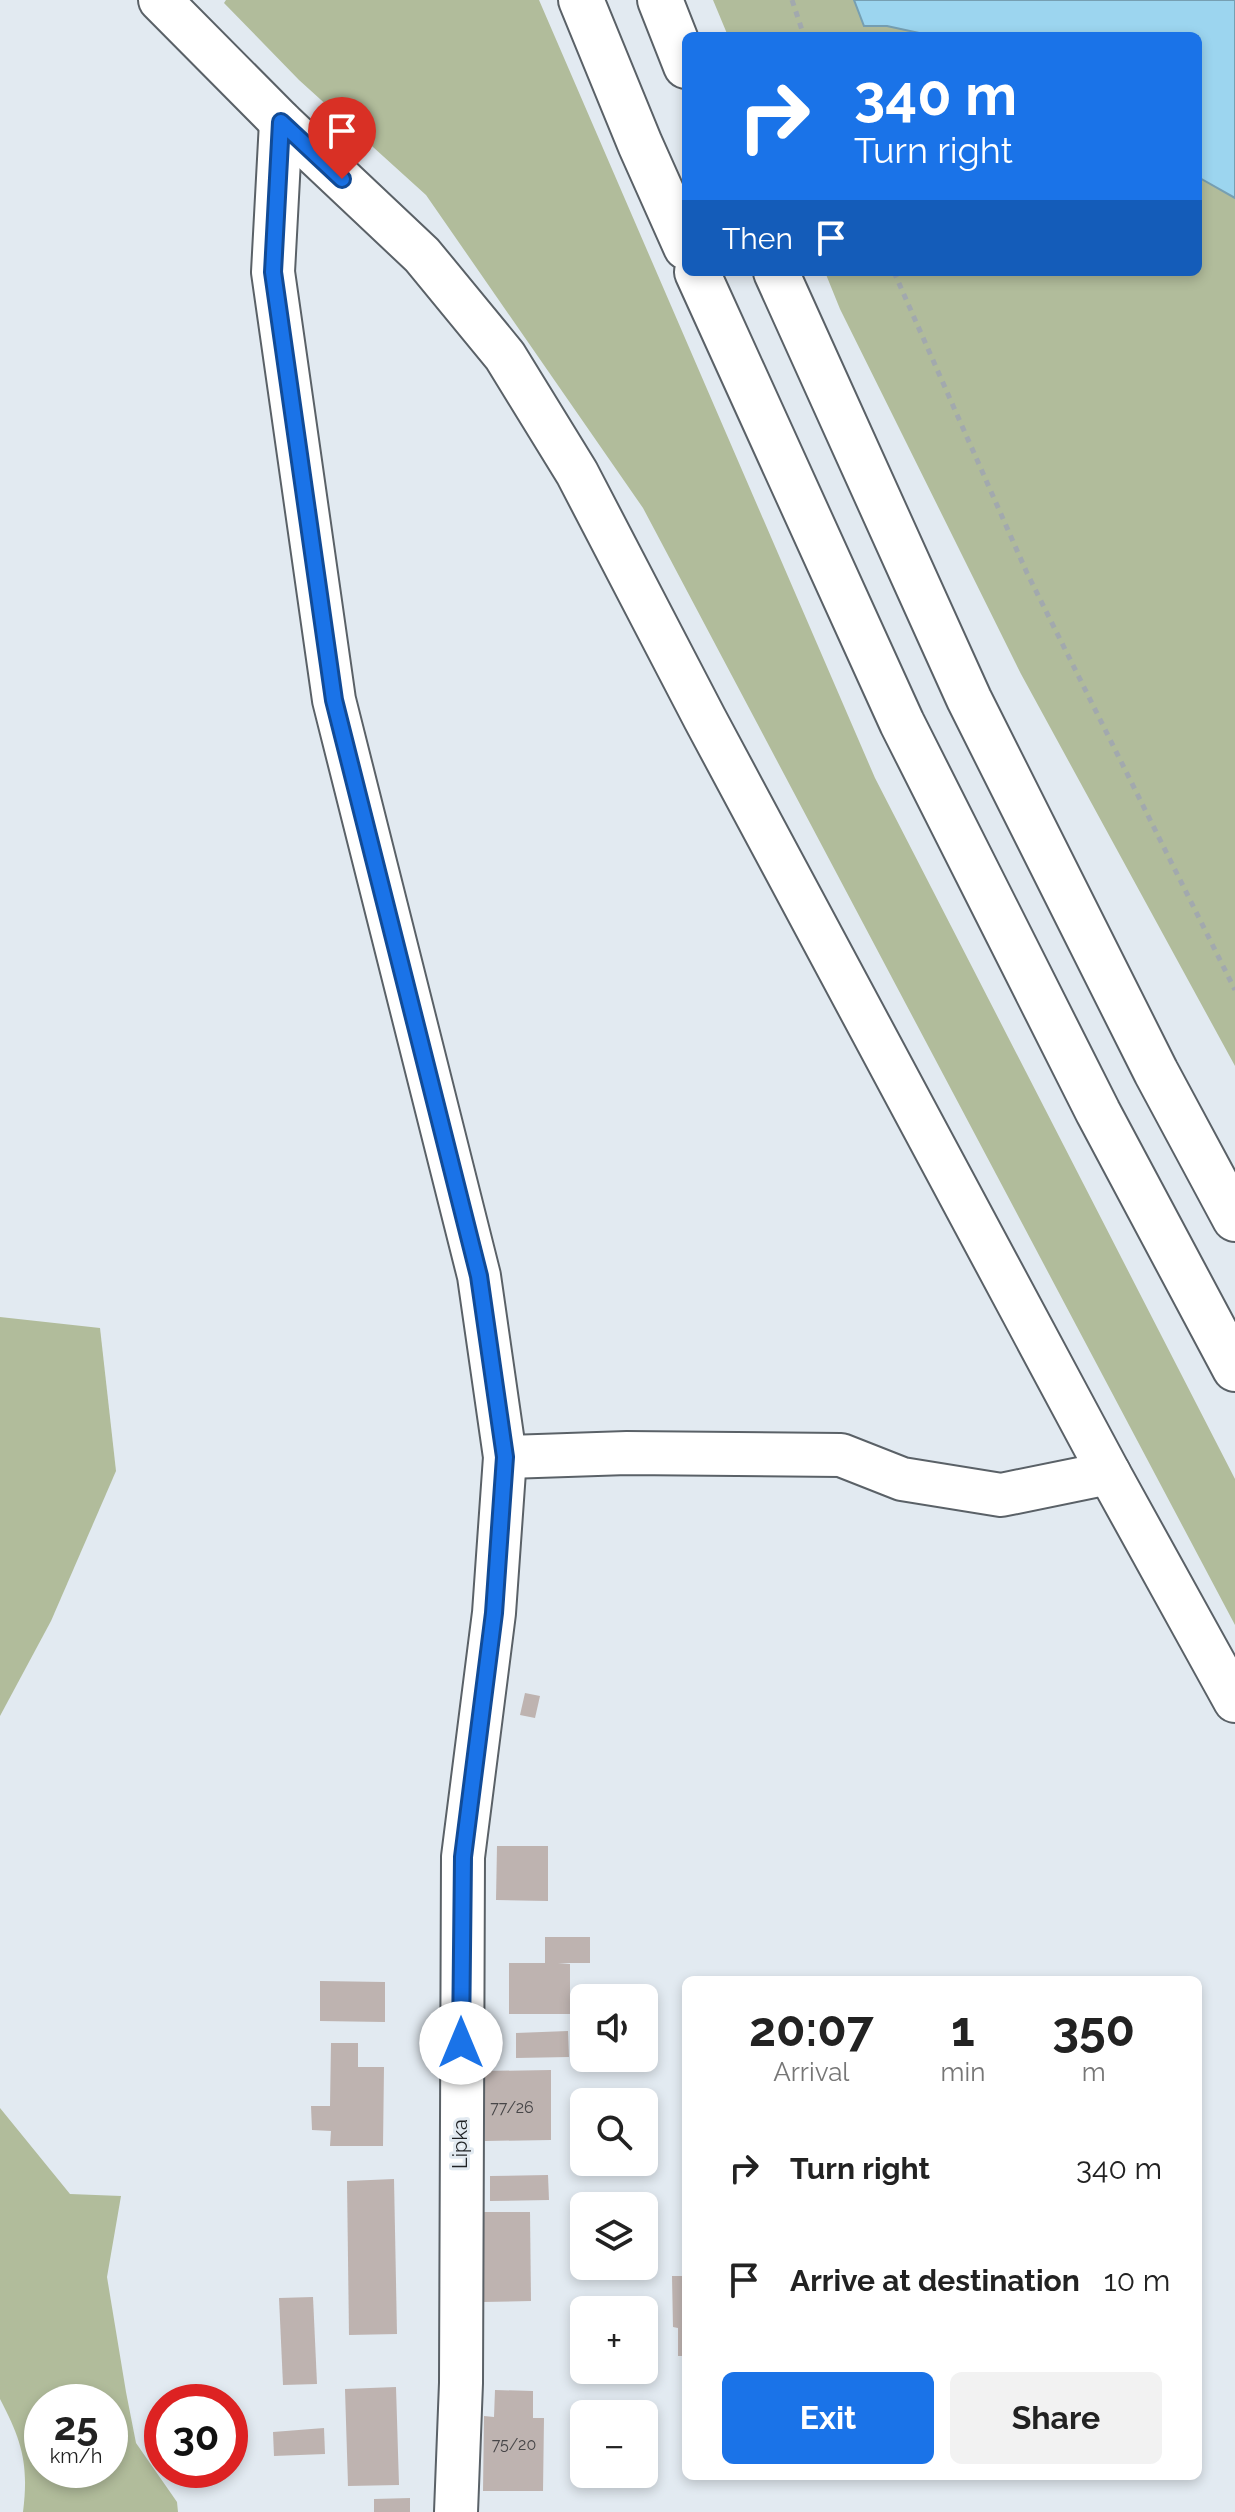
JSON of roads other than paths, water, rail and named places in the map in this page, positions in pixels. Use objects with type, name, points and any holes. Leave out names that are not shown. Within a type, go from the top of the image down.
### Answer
[{"type":"highway","points":[[581,0],[682,238]]},
{"type":"highway","points":[[660,0],[682,56]]},
{"type":"highway","points":[[699,276],[902,723],[1098,1112],[1235,1369]]},
{"type":"highway","points":[[778,276],[969,699],[1156,1072],[1235,1219]]},
{"type":"street","points":[[160,0],[281,122],[422,255],[505,356],[577,473],[705,719],[1109,1473],[1235,1701]]},
{"type":"street","name":"Lipka","points":[[281,122],[273,272],[334,700],[479,1276],[505,1457],[494,1613],[463,1857],[461,2383],[456,2512]]},
{"type":"street","points":[[505,1457],[627,1453],[841,1455],[902,1479],[1001,1495],[1109,1473]]},
{"type":"water","points":[[854,0],[1235,0],[1235,198],[1202,179],[1202,32],[915,32],[887,26],[864,26]]}]
